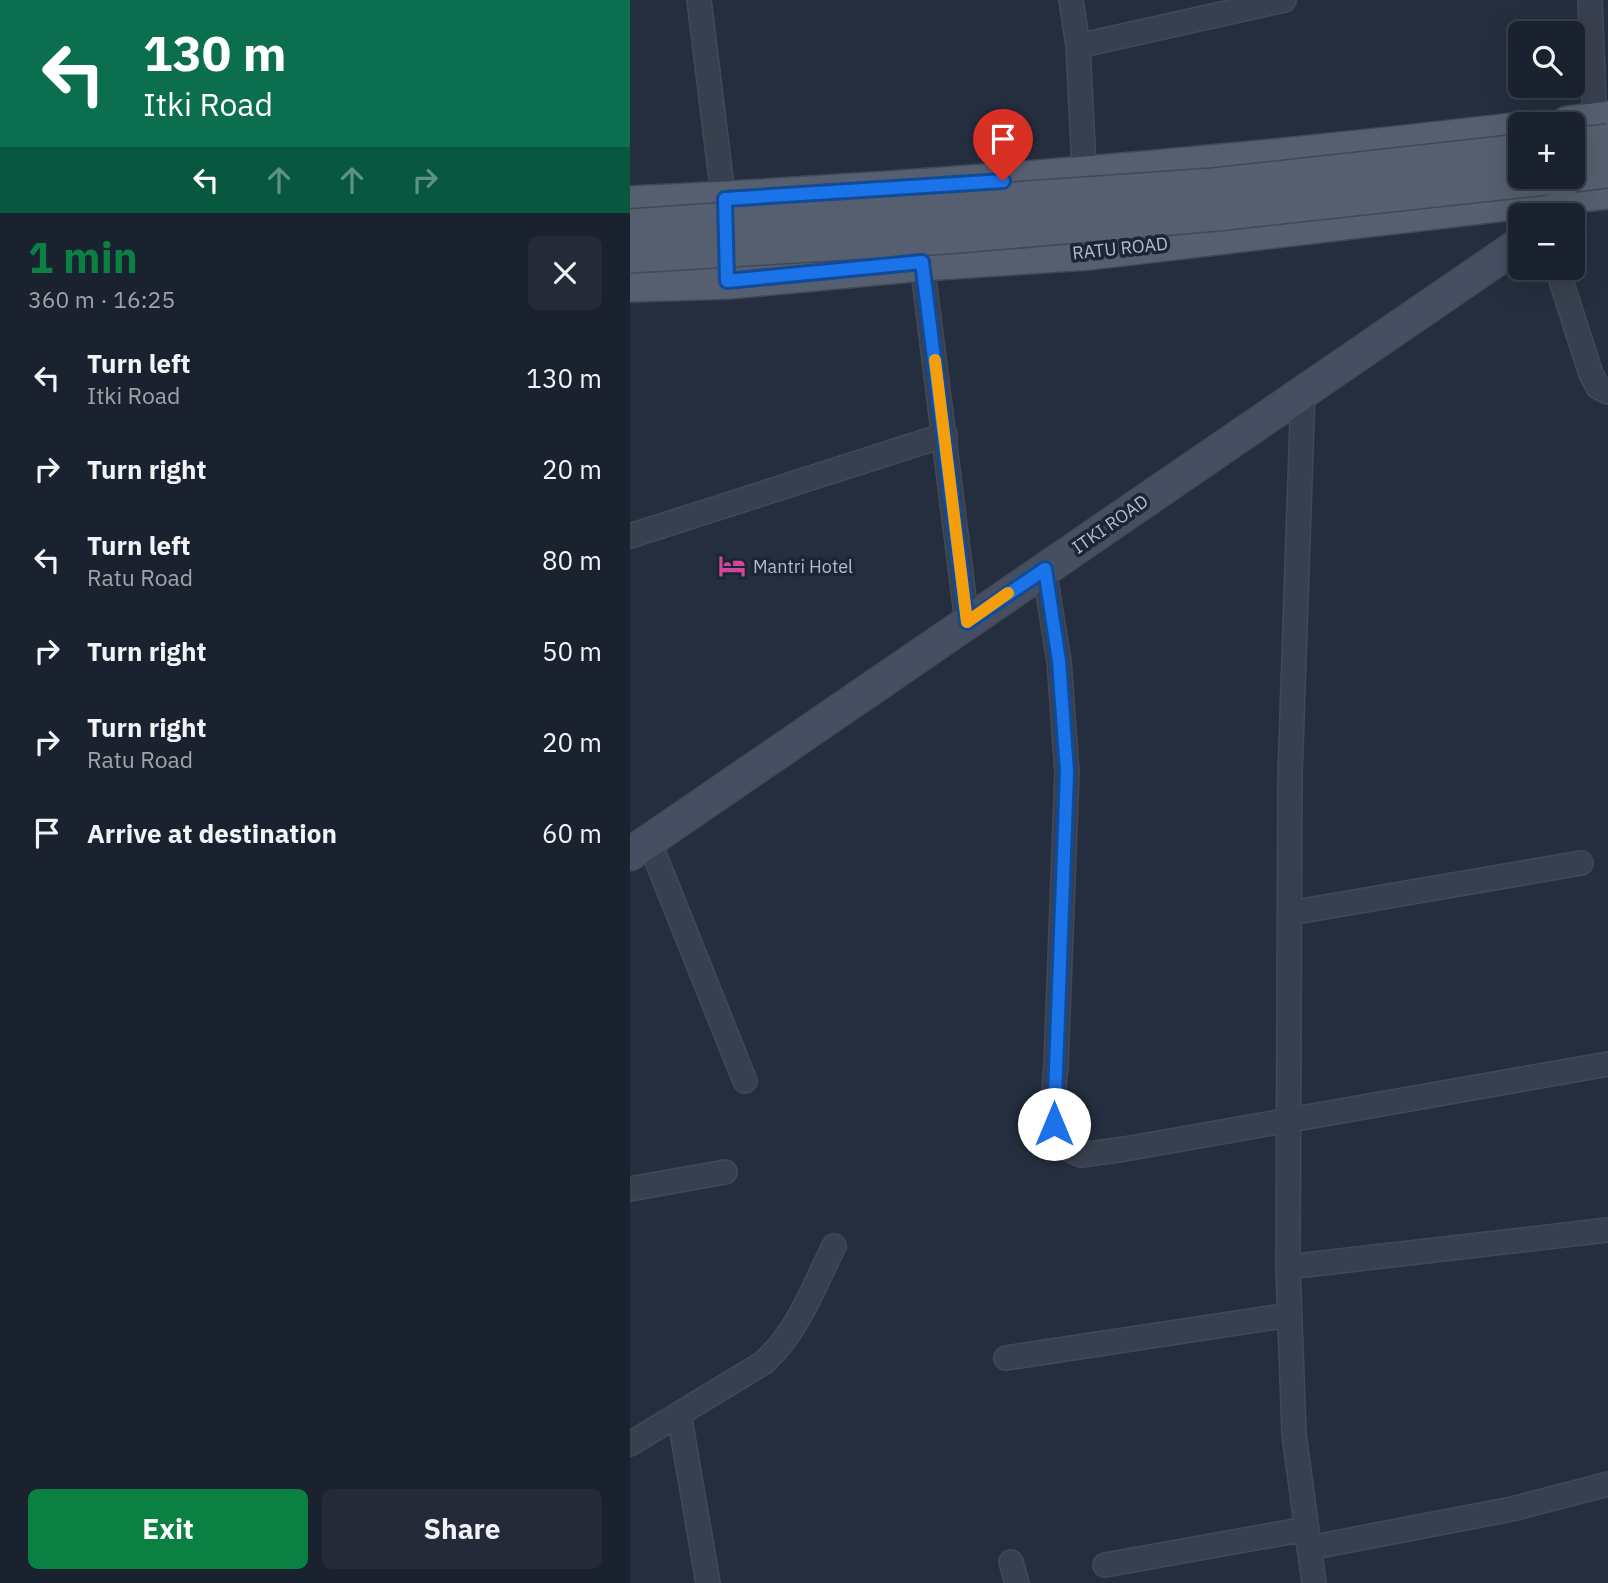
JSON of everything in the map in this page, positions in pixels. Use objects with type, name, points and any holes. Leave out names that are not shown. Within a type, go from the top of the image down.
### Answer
[{"type":"main road","points":[[630,204],[922,188],[1319,154],[1508,132]]},
{"type":"main road","points":[[630,227],[1214,186],[1508,153]]},
{"type":"main road","points":[[630,255],[946,236],[1217,213],[1508,181]]},
{"type":"main road","name":"RATU ROAD","points":[[630,284],[727,281],[922,262],[1089,252],[1594,182]]},
{"type":"street","points":[[699,0],[725,199],[727,281]]},
{"type":"street","points":[[1071,0],[1078,46],[1089,252]]},
{"type":"street","points":[[1078,46],[1252,4],[1284,0]]},
{"type":"street","points":[[1572,203],[1594,182],[1590,0]]},
{"type":"street","name":"ITKI ROAD","points":[[639,847],[1508,252]]},
{"type":"street","points":[[922,262],[967,622]]},
{"type":"street","points":[[1561,280],[1591,374],[1598,387],[1608,392]]},
{"type":"street","points":[[1303,390],[1290,776],[1288,1267],[1294,1434],[1314,1583]]},
{"type":"street","points":[[630,536],[945,435]]},
{"type":"street","points":[[1045,569],[1059,661],[1067,772],[1056,1066],[1052,1098],[1054,1124],[1060,1145],[1081,1155],[1608,1064]]},
{"type":"street","points":[[639,847],[745,1081]]},
{"type":"street","points":[[1290,914],[1581,863]]},
{"type":"street","points":[[630,1189],[725,1172]]},
{"type":"street","points":[[1288,1267],[1608,1230]]},
{"type":"street","points":[[630,1444],[776,1352],[792,1328],[834,1246]]},
{"type":"street","points":[[1006,1358],[1290,1314]]},
{"type":"street","points":[[679,1414],[708,1583]]},
{"type":"street","points":[[1105,1565],[1308,1539],[1512,1508],[1608,1485]]},
{"type":"slow traffic","points":[[935,360],[967,622],[1008,593]]},
{"type":"place","name":"Mantri Hotel","points":[[732,566]]},
{"type":"route","points":[[1003,181],[725,199],[727,281],[922,262],[967,622],[1045,569],[1065,714],[1067,772],[1056,1066],[1052,1098],[1054,1124]]}]
